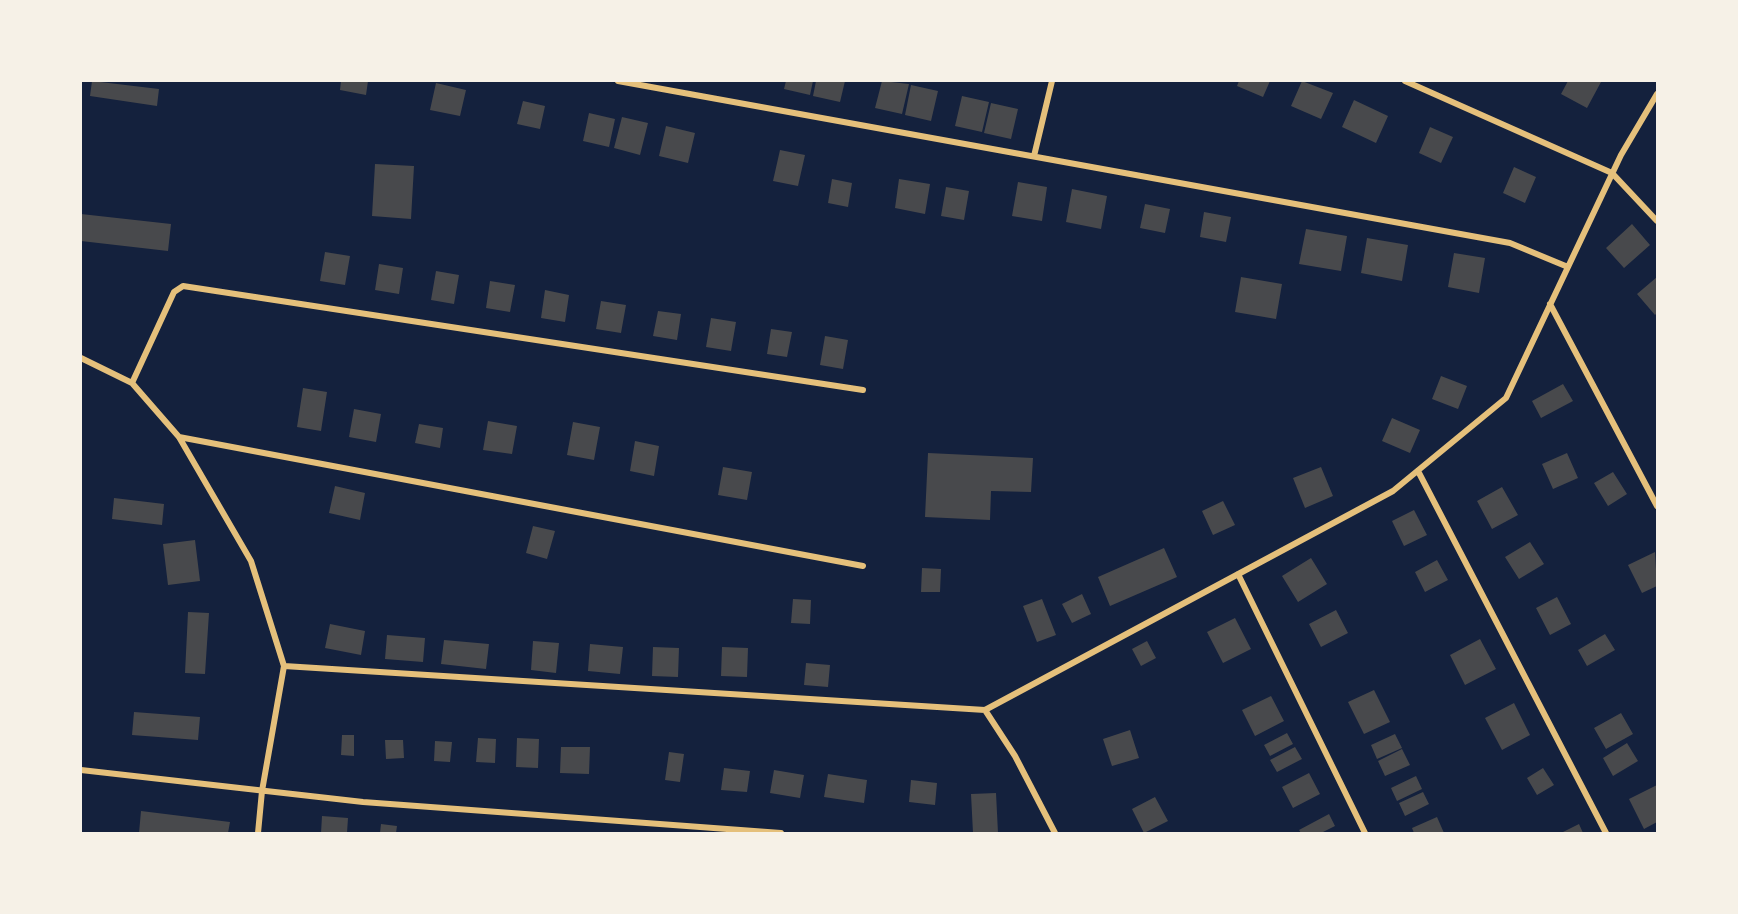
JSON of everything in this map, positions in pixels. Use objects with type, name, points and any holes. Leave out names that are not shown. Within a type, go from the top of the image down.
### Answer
[{"type":"street","points":[[618,81],[1510,243],[1568,267]]},
{"type":"street","points":[[1034,156],[1052,81]]},
{"type":"street","points":[[1405,81],[1612,173],[1657,221]]},
{"type":"street","points":[[284,666],[985,710],[1393,492],[1506,398],[1612,173],[1657,94]]},
{"type":"street","points":[[132,383],[174,292],[183,286],[863,390]]},
{"type":"street","points":[[1550,304],[1657,506]]},
{"type":"street","points":[[81,358],[132,383],[179,437],[251,561],[284,666],[262,790],[258,833]]},
{"type":"street","points":[[179,437],[863,566]]},
{"type":"street","points":[[1418,471],[1606,833]]},
{"type":"street","points":[[1238,574],[1365,833]]},
{"type":"street","points":[[985,710],[1015,756],[1055,833]]},
{"type":"street","points":[[81,770],[363,802],[781,833]]},
{"type":"building","points":[[92,81],[159,89],[157,106],[90,96]]},
{"type":"building","points":[[341,81],[368,81],[366,95],[340,90]]},
{"type":"building","points":[[786,81],[813,81],[810,95],[784,89]]},
{"type":"building","points":[[816,81],[845,81],[840,102],[813,96]]},
{"type":"building","points":[[882,81],[909,84],[902,114],[875,108]]},
{"type":"building","points":[[1239,81],[1270,81],[1263,97],[1237,86]]},
{"type":"building","points":[[1302,81],[1333,93],[1321,119],[1291,106]]},
{"type":"building","points":[[1568,81],[1601,82],[1587,108],[1561,94]]},
{"type":"building","points":[[436,83],[466,90],[460,116],[430,110]]},
{"type":"building","points":[[911,85],[938,91],[931,121],[905,115]]},
{"type":"building","points":[[962,96],[989,102],[982,132],[955,126]]},
{"type":"building","points":[[1354,100],[1388,116],[1376,143],[1342,127]]},
{"type":"building","points":[[523,101],[545,106],[540,129],[517,124]]},
{"type":"building","points":[[991,103],[1018,109],[1011,139],[984,133]]},
{"type":"building","points":[[589,113],[615,119],[609,147],[583,141]]},
{"type":"building","points":[[622,117],[648,123],[640,155],[614,148]]},
{"type":"building","points":[[666,126],[695,133],[688,163],[659,156]]},
{"type":"building","points":[[1430,127],[1453,137],[1441,163],[1419,153]]},
{"type":"building","points":[[780,150],[805,155],[798,186],[773,181]]},
{"type":"building","points":[[375,164],[414,166],[411,219],[372,216]]},
{"type":"building","points":[[1514,167],[1536,177],[1525,203],[1503,193]]},
{"type":"building","points":[[832,179],[852,183],[848,207],[828,203]]},
{"type":"building","points":[[899,179],[930,184],[925,214],[895,208]]},
{"type":"building","points":[[1018,182],[1047,187],[1042,221],[1012,216]]},
{"type":"building","points":[[946,187],[969,191],[964,220],[941,216]]},
{"type":"building","points":[[1072,189],[1107,196],[1101,229],[1066,222]]},
{"type":"building","points":[[1145,204],[1170,209],[1165,233],[1140,228]]},
{"type":"building","points":[[1204,212],[1231,217],[1226,242],[1200,237]]},
{"type":"building","points":[[81,214],[171,224],[168,251],[81,241]]},
{"type":"building","points":[[1632,224],[1650,245],[1624,268],[1606,248]]},
{"type":"building","points":[[1306,229],[1347,236],[1341,271],[1299,264]]},
{"type":"building","points":[[1367,238],[1408,245],[1402,281],[1361,273]]},
{"type":"building","points":[[325,252],[350,256],[345,285],[320,281]]},
{"type":"building","points":[[1454,253],[1485,258],[1479,293],[1448,287]]},
{"type":"building","points":[[379,264],[403,268],[399,294],[375,290]]},
{"type":"building","points":[[436,271],[459,275],[454,304],[431,300]]},
{"type":"building","points":[[1241,277],[1282,284],[1276,319],[1235,312]]},
{"type":"building","points":[[1657,277],[1657,313],[1655,315],[1637,294]]},
{"type":"building","points":[[490,281],[515,285],[510,312],[486,308]]},
{"type":"building","points":[[545,290],[569,295],[565,322],[541,318]]},
{"type":"building","points":[[601,301],[626,305],[621,333],[596,329]]},
{"type":"building","points":[[658,311],[681,314],[677,340],[653,336]]},
{"type":"building","points":[[711,318],[736,322],[731,351],[706,347]]},
{"type":"building","points":[[771,329],[792,332],[787,357],[767,354]]},
{"type":"building","points":[[825,336],[848,340],[843,369],[820,365]]},
{"type":"building","points":[[1441,376],[1467,386],[1458,409],[1432,399]]},
{"type":"building","points":[[1563,384],[1573,401],[1541,418],[1532,401]]},
{"type":"building","points":[[303,388],[327,392],[321,431],[297,427]]},
{"type":"building","points":[[354,409],[381,414],[376,442],[349,437]]},
{"type":"building","points":[[1392,418],[1420,430],[1410,453],[1382,441]]},
{"type":"building","points":[[488,421],[517,426],[512,454],[483,450]]},
{"type":"building","points":[[573,422],[600,427],[594,460],[567,455]]},
{"type":"building","points":[[419,424],[443,428],[440,448],[415,443]]},
{"type":"building","points":[[635,441],[659,446],[654,476],[630,471]]},
{"type":"building","points":[[928,453],[1033,458],[1031,492],[991,491],[990,520],[925,517]]},
{"type":"building","points":[[1567,453],[1578,478],[1553,489],[1542,464]]},
{"type":"building","points":[[723,467],[752,472],[747,500],[718,495]]},
{"type":"building","points":[[1321,467],[1333,496],[1305,508],[1293,478]]},
{"type":"building","points":[[1613,472],[1627,494],[1608,506],[1594,483]]},
{"type":"building","points":[[335,486],[365,493],[360,520],[329,513]]},
{"type":"building","points":[[1502,487],[1518,515],[1492,529],[1477,501]]},
{"type":"building","points":[[114,498],[164,504],[162,525],[112,519]]},
{"type":"building","points":[[1223,501],[1235,525],[1213,535],[1202,511]]},
{"type":"building","points":[[1414,510],[1427,535],[1404,546],[1392,521]]},
{"type":"building","points":[[533,526],[555,531],[547,559],[526,553]]},
{"type":"building","points":[[195,540],[200,581],[168,585],[163,544]]},
{"type":"building","points":[[1530,542],[1544,564],[1519,579],[1505,557]]},
{"type":"building","points":[[1164,548],[1177,577],[1110,606],[1098,577]]},
{"type":"building","points":[[1655,552],[1657,586],[1642,593],[1628,565]]},
{"type":"building","points":[[1311,558],[1327,584],[1298,602],[1282,576]]},
{"type":"building","points":[[1437,560],[1448,580],[1425,592],[1415,572]]},
{"type":"building","points":[[922,568],[941,569],[940,592],[921,592]]},
{"type":"building","points":[[1082,594],[1091,614],[1072,623],[1062,604]]},
{"type":"building","points":[[1557,597],[1571,624],[1550,635],[1536,608]]},
{"type":"building","points":[[793,599],[811,600],[810,624],[791,623]]},
{"type":"building","points":[[1042,599],[1056,635],[1037,642],[1023,606]]},
{"type":"building","points":[[1336,610],[1348,633],[1321,647],[1309,624]]},
{"type":"building","points":[[188,612],[209,613],[205,674],[185,673]]},
{"type":"building","points":[[1235,618],[1251,649],[1223,663],[1207,632]]},
{"type":"building","points":[[330,624],[365,631],[361,655],[325,648]]},
{"type":"building","points":[[1605,634],[1615,650],[1587,666],[1578,650]]},
{"type":"building","points":[[387,635],[425,638],[423,662],[385,659]]},
{"type":"building","points":[[1480,639],[1496,669],[1465,685],[1450,655]]},
{"type":"building","points":[[444,640],[489,644],[486,669],[441,664]]},
{"type":"building","points":[[533,641],[559,643],[556,673],[531,670]]},
{"type":"building","points":[[1147,641],[1156,658],[1141,666],[1132,649]]},
{"type":"building","points":[[590,644],[623,647],[620,674],[588,671]]},
{"type":"building","points":[[653,647],[679,648],[678,677],[652,676]]},
{"type":"building","points":[[722,647],[748,648],[747,677],[721,676]]},
{"type":"building","points":[[806,663],[830,665],[828,687],[804,685]]},
{"type":"building","points":[[1374,690],[1390,722],[1364,734],[1348,702]]},
{"type":"building","points":[[1271,696],[1284,721],[1255,736],[1242,710]]},
{"type":"building","points":[[1514,703],[1530,735],[1502,750],[1485,718]]},
{"type":"building","points":[[134,712],[200,717],[198,740],[132,735]]},
{"type":"building","points":[[1621,713],[1633,734],[1606,749],[1594,728]]},
{"type":"building","points":[[1130,730],[1139,758],[1112,766],[1103,739]]},
{"type":"building","points":[[1287,733],[1293,744],[1270,756],[1264,745]]},
{"type":"building","points":[[1395,734],[1402,748],[1377,759],[1371,745]]},
{"type":"building","points":[[342,735],[354,735],[354,756],[341,755]]},
{"type":"building","points":[[478,738],[496,739],[495,763],[476,762]]},
{"type":"building","points":[[517,738],[539,739],[538,768],[516,767]]},
{"type":"building","points":[[385,740],[403,740],[404,758],[386,759]]},
{"type":"building","points":[[435,741],[452,742],[450,762],[434,761]]},
{"type":"building","points":[[1627,743],[1638,761],[1613,776],[1603,758]]},
{"type":"building","points":[[561,747],[590,747],[589,774],[560,773]]},
{"type":"building","points":[[1295,747],[1302,759],[1277,772],[1270,760]]},
{"type":"building","points":[[1402,749],[1410,765],[1385,776],[1378,761]]},
{"type":"building","points":[[669,752],[684,754],[680,782],[665,780]]},
{"type":"building","points":[[724,768],[750,771],[747,792],[721,790]]},
{"type":"building","points":[[1543,768],[1554,785],[1537,795],[1527,778]]},
{"type":"building","points":[[774,770],[804,775],[800,798],[770,793]]},
{"type":"building","points":[[1309,773],[1320,794],[1293,808],[1282,787]]},
{"type":"building","points":[[828,774],[867,780],[864,803],[824,797]]},
{"type":"building","points":[[1416,776],[1422,789],[1397,801],[1391,788]]},
{"type":"building","points":[[911,780],[937,783],[935,805],[909,802]]},
{"type":"building","points":[[1657,785],[1657,822],[1644,829],[1629,799]]},
{"type":"building","points":[[1423,792],[1429,804],[1405,816],[1399,803]]},
{"type":"building","points":[[996,793],[998,833],[973,833],[971,794]]},
{"type":"building","points":[[1155,797],[1168,821],[1144,833],[1132,809]]},
{"type":"building","points":[[141,811],[230,822],[228,833],[139,833]]},
{"type":"building","points":[[1329,814],[1335,826],[1321,833],[1301,833],[1299,830]]},
{"type":"building","points":[[322,816],[348,818],[347,833],[321,833]]},
{"type":"building","points":[[1437,817],[1444,833],[1414,833],[1412,828]]},
{"type":"building","points":[[381,824],[397,826],[396,833],[380,833]]},
{"type":"building","points":[[1579,824],[1583,833],[1561,833]]}]
